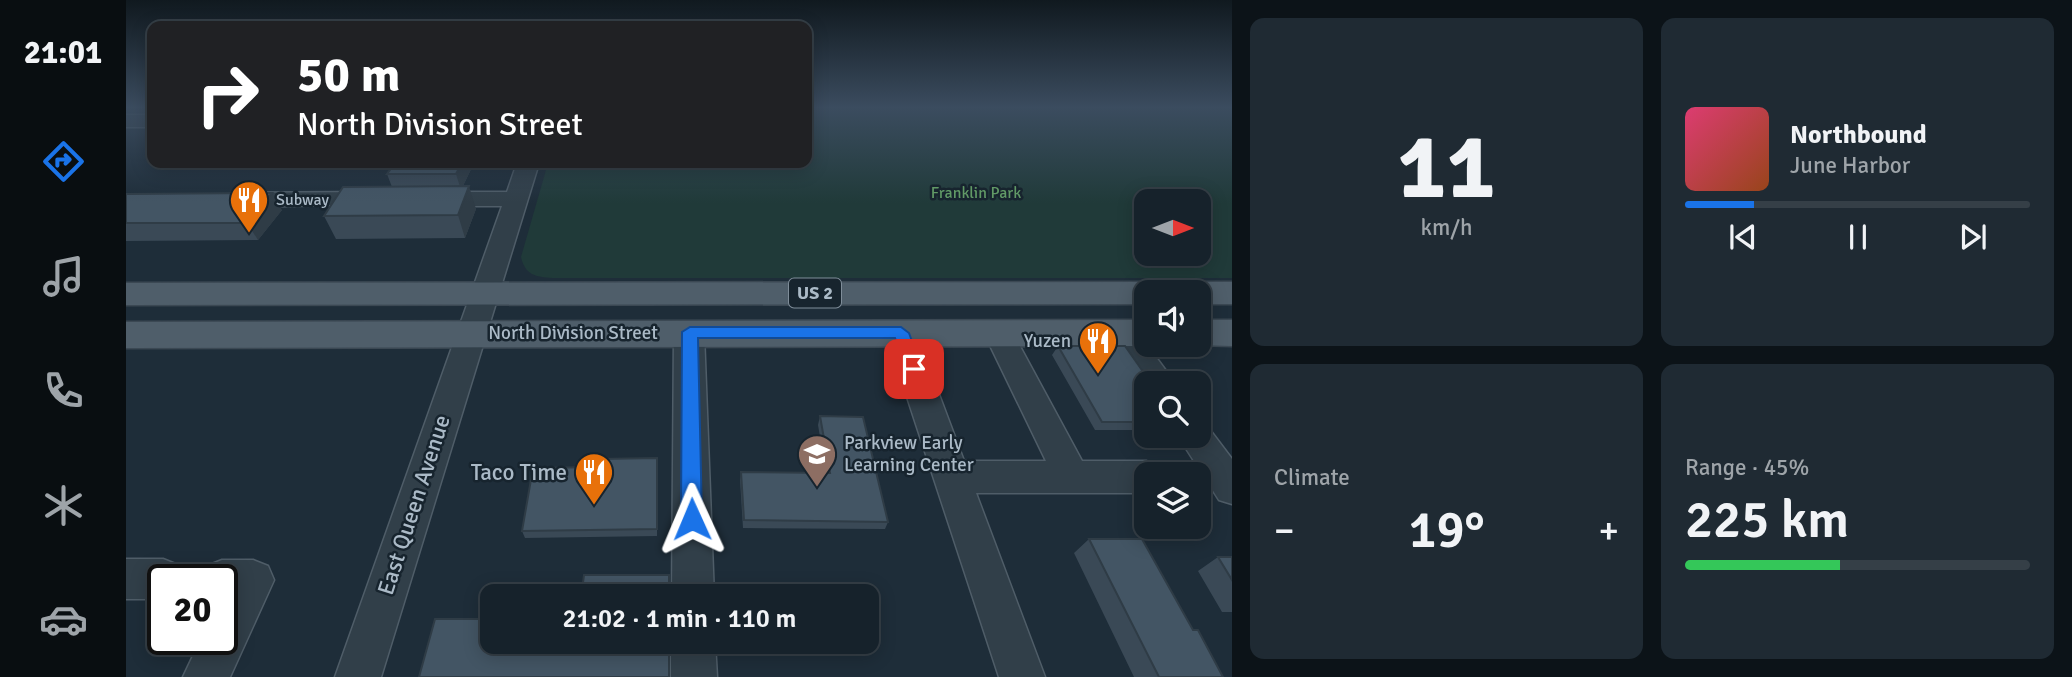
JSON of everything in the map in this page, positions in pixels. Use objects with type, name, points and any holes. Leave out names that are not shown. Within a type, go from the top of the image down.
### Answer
[{"type":"main road","name":"North Division Street","points":[[126,294],[1134,293]]},
{"type":"main road","points":[[1211,293],[1232,293]]},
{"type":"main road","name":"North Division Street","points":[[126,335],[1134,333]]},
{"type":"main road","points":[[1211,333],[1232,333]]},
{"type":"street","name":"East Queen Avenue","points":[[358,677],[526,168]]},
{"type":"street","points":[[214,200],[516,199]]},
{"type":"street","points":[[690,332],[692,584]]},
{"type":"street","points":[[901,333],[1022,677]]},
{"type":"street","points":[[999,333],[1072,477]]},
{"type":"street","points":[[1201,448],[1218,481]]},
{"type":"street","points":[[952,477],[1134,477]]},
{"type":"street","points":[[126,579],[147,579]]},
{"type":"street","points":[[238,580],[253,580],[238,611]]},
{"type":"street","points":[[693,654],[694,677]]},
{"type":"street","points":[[206,677],[217,655]]},
{"type":"green space","name":"Franklin Park","points":[[812,140],[1232,140],[1232,278],[552,278],[532,274],[521,257],[547,168],[812,168]]},
{"type":"building","points":[[391,168],[459,168],[456,174],[387,174]]},
{"type":"building","points":[[469,186],[458,215],[324,216],[343,187]]},
{"type":"building","points":[[272,193],[247,223],[126,223],[126,194]]},
{"type":"building","name":"Yuzen","points":[[1058,346],[1125,346],[1143,371],[1134,371],[1134,422],[1102,422]]},
{"type":"building","points":[[820,416],[863,417],[888,522],[744,520],[741,472],[830,473]]},
{"type":"building","name":"Taco Time","points":[[657,458],[657,529],[522,531],[533,468],[600,467],[600,459]]},
{"type":"building","points":[[1089,539],[1142,539],[1193,630],[1198,630],[1223,677],[1159,677]]},
{"type":"building","points":[[1218,557],[1232,557],[1232,580]]},
{"type":"building","points":[[584,575],[669,575],[669,584],[583,584]]},
{"type":"building","points":[[435,619],[480,619],[480,654],[669,654],[669,677],[419,677]]},
{"type":"place","name":"Subway","points":[[249,234]]},
{"type":"place","name":"Yuzen","points":[[1098,375]]},
{"type":"place","name":"Parkview Early Learning Center","points":[[817,488]]},
{"type":"place","name":"Taco Time","points":[[594,506]]},
{"type":"route","points":[[692,519],[690,332],[901,333],[914,369]]}]
